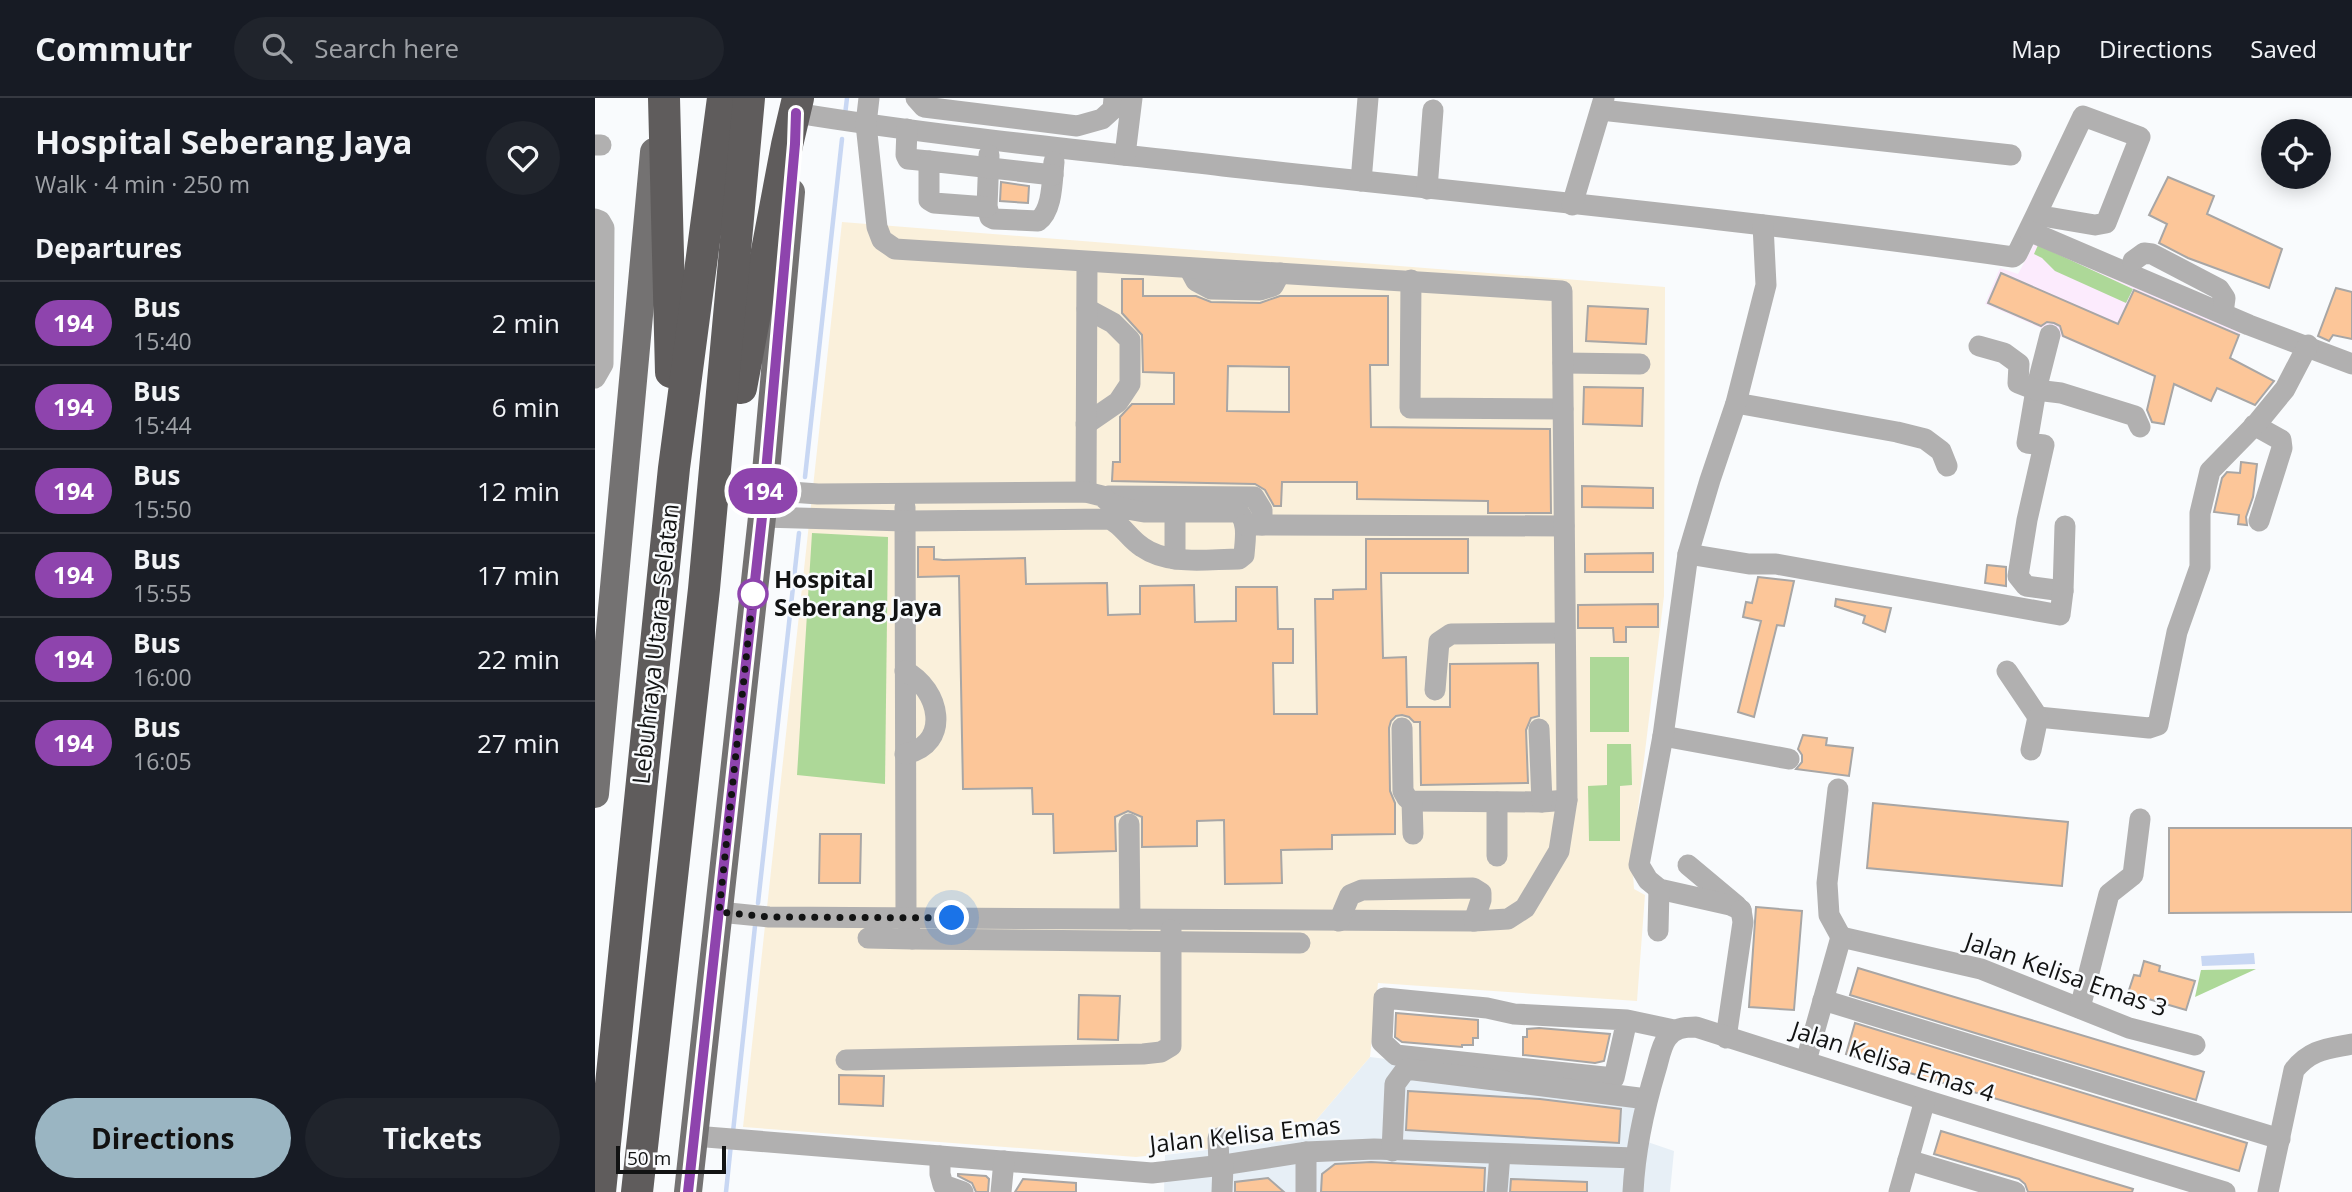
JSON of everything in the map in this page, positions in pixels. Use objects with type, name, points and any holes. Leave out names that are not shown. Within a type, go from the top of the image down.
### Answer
[{"type":"highway","points":[[661,98],[674,468]]},
{"type":"highway","name":"Lebuhraya Utara–Selatan","points":[[600,1192],[674,468],[723,98]]},
{"type":"highway","name":"Lebuhraya Utara–Selatan","points":[[637,1192],[704,589],[749,98]]},
{"type":"highway","points":[[704,589],[757,299],[797,105]]},
{"type":"main road","points":[[595,794],[661,98]]},
{"type":"main road","points":[[688,1192],[703,1137],[719,912],[762,503],[797,105]]},
{"type":"street","points":[[719,912],[769,917],[1474,922],[1508,919],[1525,908],[1559,850],[1567,800],[1562,291],[895,249],[882,240],[877,227],[866,124],[869,98]]},
{"type":"street","points":[[916,98],[924,107],[1077,125],[1102,119],[1113,109],[1114,98]]},
{"type":"street","points":[[1125,155],[1132,98]]},
{"type":"street","points":[[1361,181],[1368,98]]},
{"type":"street","points":[[1572,205],[1602,104],[2011,155]]},
{"type":"street","points":[[797,105],[866,124],[1763,225],[2013,257],[2083,116],[2140,137],[2106,223],[2032,223]]},
{"type":"street","points":[[1427,189],[1433,110]]},
{"type":"street","points":[[990,139],[987,207],[990,217],[1038,221],[1044,217],[1047,210],[1053,175],[1077,125]]},
{"type":"street","points":[[907,129],[908,159],[1053,175]]},
{"type":"street","points":[[929,161],[929,200],[934,203],[987,207]]},
{"type":"street","points":[[595,378],[603,364],[599,300],[604,228],[598,220]]},
{"type":"street","points":[[2032,223],[2223,313],[2352,364]]},
{"type":"street","points":[[1741,910],[1730,905],[1659,889],[1648,880],[1639,864],[1663,736],[1688,554],[1736,403],[1766,285],[1763,225]]},
{"type":"street","points":[[2133,261],[2144,253],[2152,254],[2219,289],[2225,298],[2223,313]]},
{"type":"street","points":[[1087,263],[1086,424],[1094,494]]},
{"type":"street","points":[[1411,280],[1410,408],[1563,409]]},
{"type":"street","points":[[1086,424],[1118,402],[1130,384],[1130,340],[1113,323],[1087,309]]},
{"type":"street","points":[[2050,335],[2036,390],[2027,443],[2044,445],[2018,576],[2026,586],[2063,591]]},
{"type":"street","points":[[2038,717],[2149,728],[2158,725],[2177,632],[2200,567],[2200,513],[2210,471],[2285,389],[2308,345]]},
{"type":"street","points":[[1979,346],[2004,353],[2019,364],[2018,383],[2135,416],[2140,427]]},
{"type":"street","points":[[1563,363],[1640,364]]},
{"type":"street","points":[[1736,403],[1925,439],[1941,450],[1947,466]]},
{"type":"street","points":[[2254,425],[2281,440],[2282,448],[2259,522]]},
{"type":"street","points":[[1021,520],[1022,493]]},
{"type":"street","points":[[818,494],[1094,494],[1255,497],[1262,510],[1244,555],[1238,559],[1175,559],[1159,556],[1141,547],[1116,522],[1109,519],[905,521],[762,503],[818,494]]},
{"type":"street","points":[[905,494],[906,917],[912,939]]},
{"type":"street","points":[[1094,494],[1121,508],[1144,512],[1238,512],[1254,525],[1564,526]]},
{"type":"street","points":[[1175,513],[1175,559]]},
{"type":"street","points":[[1688,554],[1749,564],[1776,564],[2060,615],[2065,526]]},
{"type":"street","points":[[1435,690],[1439,642],[1451,634],[1565,633]]},
{"type":"street","points":[[905,671],[916,676],[936,708],[934,733],[916,752],[905,754]]},
{"type":"street","points":[[2007,671],[2038,717],[2031,750]]},
{"type":"street","points":[[1402,728],[1403,791],[1412,801],[1567,800]]},
{"type":"street","points":[[1539,729],[1542,802]]},
{"type":"street","points":[[1663,736],[1789,759]]},
{"type":"street","points":[[1806,1061],[1841,937],[1829,915],[1827,883],[1838,789]]},
{"type":"street","points":[[1412,801],[1413,834]]},
{"type":"street","points":[[1497,802],[1497,856]]},
{"type":"street","points":[[2080,1008],[2109,894],[2133,875],[2140,819]]},
{"type":"street","points":[[1129,824],[1130,919]]},
{"type":"street","points":[[1688,865],[1741,910],[1742,922],[1726,1038]]},
{"type":"street","points":[[1339,920],[1350,895],[1362,890],[1473,888],[1481,893],[1474,922]]},
{"type":"street","points":[[1658,931],[1659,889]]},
{"type":"street","points":[[846,1060],[1161,1052],[1171,1046],[1171,919]]},
{"type":"street","name":"Jalan Kelisa Emas 3","points":[[1841,937],[1981,969],[2129,1027],[2195,1045]]},
{"type":"street","points":[[868,938],[1300,943]]},
{"type":"street","name":"Jalan Kelisa Emas 4","points":[[1627,1020],[1614,1078],[1397,1055],[1382,1042],[1384,998],[1487,1008],[1514,1014],[1627,1020],[1674,1030],[1696,1027],[2225,1192]]},
{"type":"street","points":[[1823,1000],[2280,1139]]},
{"type":"street","points":[[1633,1192],[1635,1158],[1647,1099],[1666,1039],[1674,1030]]},
{"type":"street","points":[[2268,1192],[2294,1070],[2317,1051],[2352,1044]]},
{"type":"street","points":[[1392,1151],[1395,1084],[1406,1069],[1647,1099]]},
{"type":"street","points":[[1899,1192],[1925,1100]]},
{"type":"street","name":"Jalan Kelisa Emas","points":[[703,1137],[1004,1161],[1152,1182],[1221,1165],[1306,1152],[1374,1149],[1635,1158]]},
{"type":"street","points":[[1218,1138],[1222,1192]]},
{"type":"street","points":[[1306,1152],[1306,1192]]},
{"type":"street","points":[[1497,1192],[1500,1154]]},
{"type":"street","points":[[940,1156],[943,1185],[963,1192]]},
{"type":"street","points":[[1908,1160],[2015,1192]]},
{"type":"street","points":[[1001,1192],[1004,1161]]},
{"type":"shaded area","name":"Hospital Seberang Jaya","points":[[842,222],[1665,287],[1664,596],[1632,858],[1634,889],[1645,895],[1637,1001],[1378,983],[1370,1057],[1300,1139],[1136,1157],[743,1127]]},
{"type":"shaded area","points":[[2037,239],[2242,329],[2211,401],[1985,304],[2000,268],[2018,274]]},
{"type":"shaded area","points":[[1370,1057],[1638,1090],[1630,1136],[1674,1151],[1670,1192],[1164,1192],[1165,1155],[1300,1139]]},
{"type":"green space","points":[[2038,245],[2133,289],[2126,303],[2055,271],[2034,254]]},
{"type":"green space","points":[[812,533],[888,537],[885,784],[797,775]]},
{"type":"green space","points":[[1590,657],[1629,657],[1629,732],[1590,732]]},
{"type":"green space","points":[[1607,744],[1631,744],[1632,785],[1620,786],[1620,841],[1589,841],[1588,786],[1607,785]]},
{"type":"green space","points":[[2256,969],[2195,997],[2201,970]]},
{"type":"water","points":[[2254,953],[2255,964],[2202,966],[2201,956]]},
{"type":"building","points":[[2168,177],[2214,196],[2207,214],[2282,249],[2269,288],[2188,258],[2159,243],[2167,224],[2149,215]]},
{"type":"building","points":[[1001,182],[1029,186],[1028,203],[1000,201]]},
{"type":"building","points":[[2001,273],[2118,324],[2134,290],[2239,335],[2230,358],[2274,381],[2255,405],[2217,388],[2211,401],[2174,384],[2164,424],[2152,422],[2147,410],[2155,376],[2063,336],[2060,326],[2054,323],[2047,322],[2041,326],[1988,303]]},
{"type":"building","points":[[1122,279],[1143,279],[1143,296],[1196,296],[1211,302],[1260,303],[1280,296],[1388,296],[1388,365],[1370,365],[1371,427],[1550,429],[1551,513],[1488,513],[1488,501],[1357,499],[1357,482],[1282,482],[1281,506],[1274,506],[1265,490],[1255,484],[1112,481],[1113,462],[1120,462],[1120,417],[1132,404],[1174,404],[1174,373],[1143,372],[1142,335],[1122,313]],"holes":[[[1228,366],[1289,367],[1289,412],[1227,411]]]},
{"type":"building","points":[[2336,288],[2352,292],[2352,339],[2333,335],[2329,341],[2318,336]]},
{"type":"building","points":[[1588,306],[1648,309],[1646,344],[1586,341]]},
{"type":"building","points":[[1584,387],[1643,388],[1642,426],[1583,424]]},
{"type":"building","points":[[2241,462],[2257,464],[2253,497],[2246,517],[2247,525],[2238,524],[2239,515],[2214,512],[2222,478],[2227,472],[2240,473]]},
{"type":"building","points":[[1582,486],[1653,488],[1653,508],[1582,507]]},
{"type":"building","points":[[1366,539],[1468,539],[1468,573],[1381,573],[1383,658],[1406,657],[1407,707],[1450,707],[1450,664],[1538,663],[1539,716],[1531,718],[1526,730],[1528,783],[1421,785],[1420,722],[1414,722],[1402,715],[1396,716],[1389,728],[1390,791],[1395,803],[1395,834],[1332,835],[1332,849],[1281,850],[1282,883],[1225,884],[1224,820],[1197,821],[1197,846],[1142,847],[1142,817],[1128,811],[1115,817],[1116,851],[1054,853],[1053,814],[1033,814],[1032,788],[963,789],[959,576],[918,577],[918,547],[934,547],[934,559],[943,560],[1025,558],[1026,584],[1107,583],[1108,615],[1140,614],[1140,586],[1194,585],[1195,622],[1236,621],[1236,587],[1277,587],[1278,629],[1293,629],[1293,663],[1273,663],[1274,714],[1317,714],[1315,599],[1333,599],[1333,590],[1366,589]]},
{"type":"building","points":[[1653,553],[1653,572],[1585,572],[1585,554]]},
{"type":"building","points":[[1987,565],[2006,567],[2006,586],[1985,583]]},
{"type":"building","points":[[1758,577],[1794,581],[1784,626],[1777,625],[1754,717],[1738,712],[1761,621],[1743,617],[1746,602],[1752,603]]},
{"type":"building","points":[[1836,599],[1891,608],[1885,632],[1863,623],[1865,616],[1835,606]]},
{"type":"building","points":[[1658,604],[1658,627],[1626,627],[1626,642],[1614,642],[1613,628],[1578,628],[1578,605]]},
{"type":"building","points":[[1803,735],[1827,738],[1826,745],[1853,748],[1849,776],[1796,769],[1802,762],[1798,749]]},
{"type":"building","points":[[1873,803],[2068,822],[2062,886],[1867,868]]},
{"type":"building","points":[[2169,828],[2352,828],[2352,912],[2169,913]]},
{"type":"building","points":[[820,834],[861,834],[860,883],[819,883]]},
{"type":"building","points":[[1756,907],[1802,911],[1794,1010],[1749,1007]]},
{"type":"building","points":[[2144,961],[2160,966],[2159,971],[2195,981],[2186,1010],[2128,993],[2134,975],[2140,976]]},
{"type":"building","points":[[1858,968],[2204,1072],[2196,1100],[1850,995]]},
{"type":"building","points":[[1079,995],[1120,996],[1118,1040],[1078,1039]]},
{"type":"building","points":[[1396,1013],[1478,1020],[1478,1038],[1473,1038],[1473,1045],[1462,1047],[1402,1042],[1395,1037]]},
{"type":"building","points":[[1855,1023],[2247,1143],[2239,1171],[1846,1054]]},
{"type":"building","points":[[1527,1029],[1610,1034],[1604,1061],[1595,1063],[1523,1055],[1523,1037],[1527,1037]]},
{"type":"building","points":[[839,1075],[884,1076],[883,1106],[839,1104]]},
{"type":"building","points":[[1408,1091],[1540,1099],[1621,1109],[1619,1143],[1406,1130]]},
{"type":"building","points":[[1941,1131],[2133,1189],[2132,1192],[2028,1192],[2019,1179],[1934,1154]]},
{"type":"building","points":[[1371,1162],[1485,1168],[1484,1192],[1321,1192],[1322,1174],[1335,1164]]},
{"type":"building","points":[[958,1174],[986,1176],[989,1179],[988,1192],[976,1192],[972,1183]]},
{"type":"building","points":[[1268,1178],[1284,1192],[1235,1192],[1235,1182]]},
{"type":"building","points":[[1023,1179],[1076,1183],[1076,1192],[1015,1192]]},
{"type":"building","points":[[1511,1179],[1587,1182],[1587,1192],[1510,1192]]},
{"type":"waterway","points":[[845,115],[847,98]]},
{"type":"waterway","points":[[805,477],[842,139]]},
{"type":"waterway","points":[[758,903],[799,533]]},
{"type":"waterway","points":[[733,1132],[755,926]]},
{"type":"waterway","points":[[726,1192],[731,1144]]},
{"type":"bus line","name":"194","points":[[688,1192],[762,517],[796,113]]},
{"type":"place","name":"Hospital Seberang Jaya","points":[[753,594]]},
{"type":"route","points":[[753,594],[719,912],[769,917],[952,918]]}]
